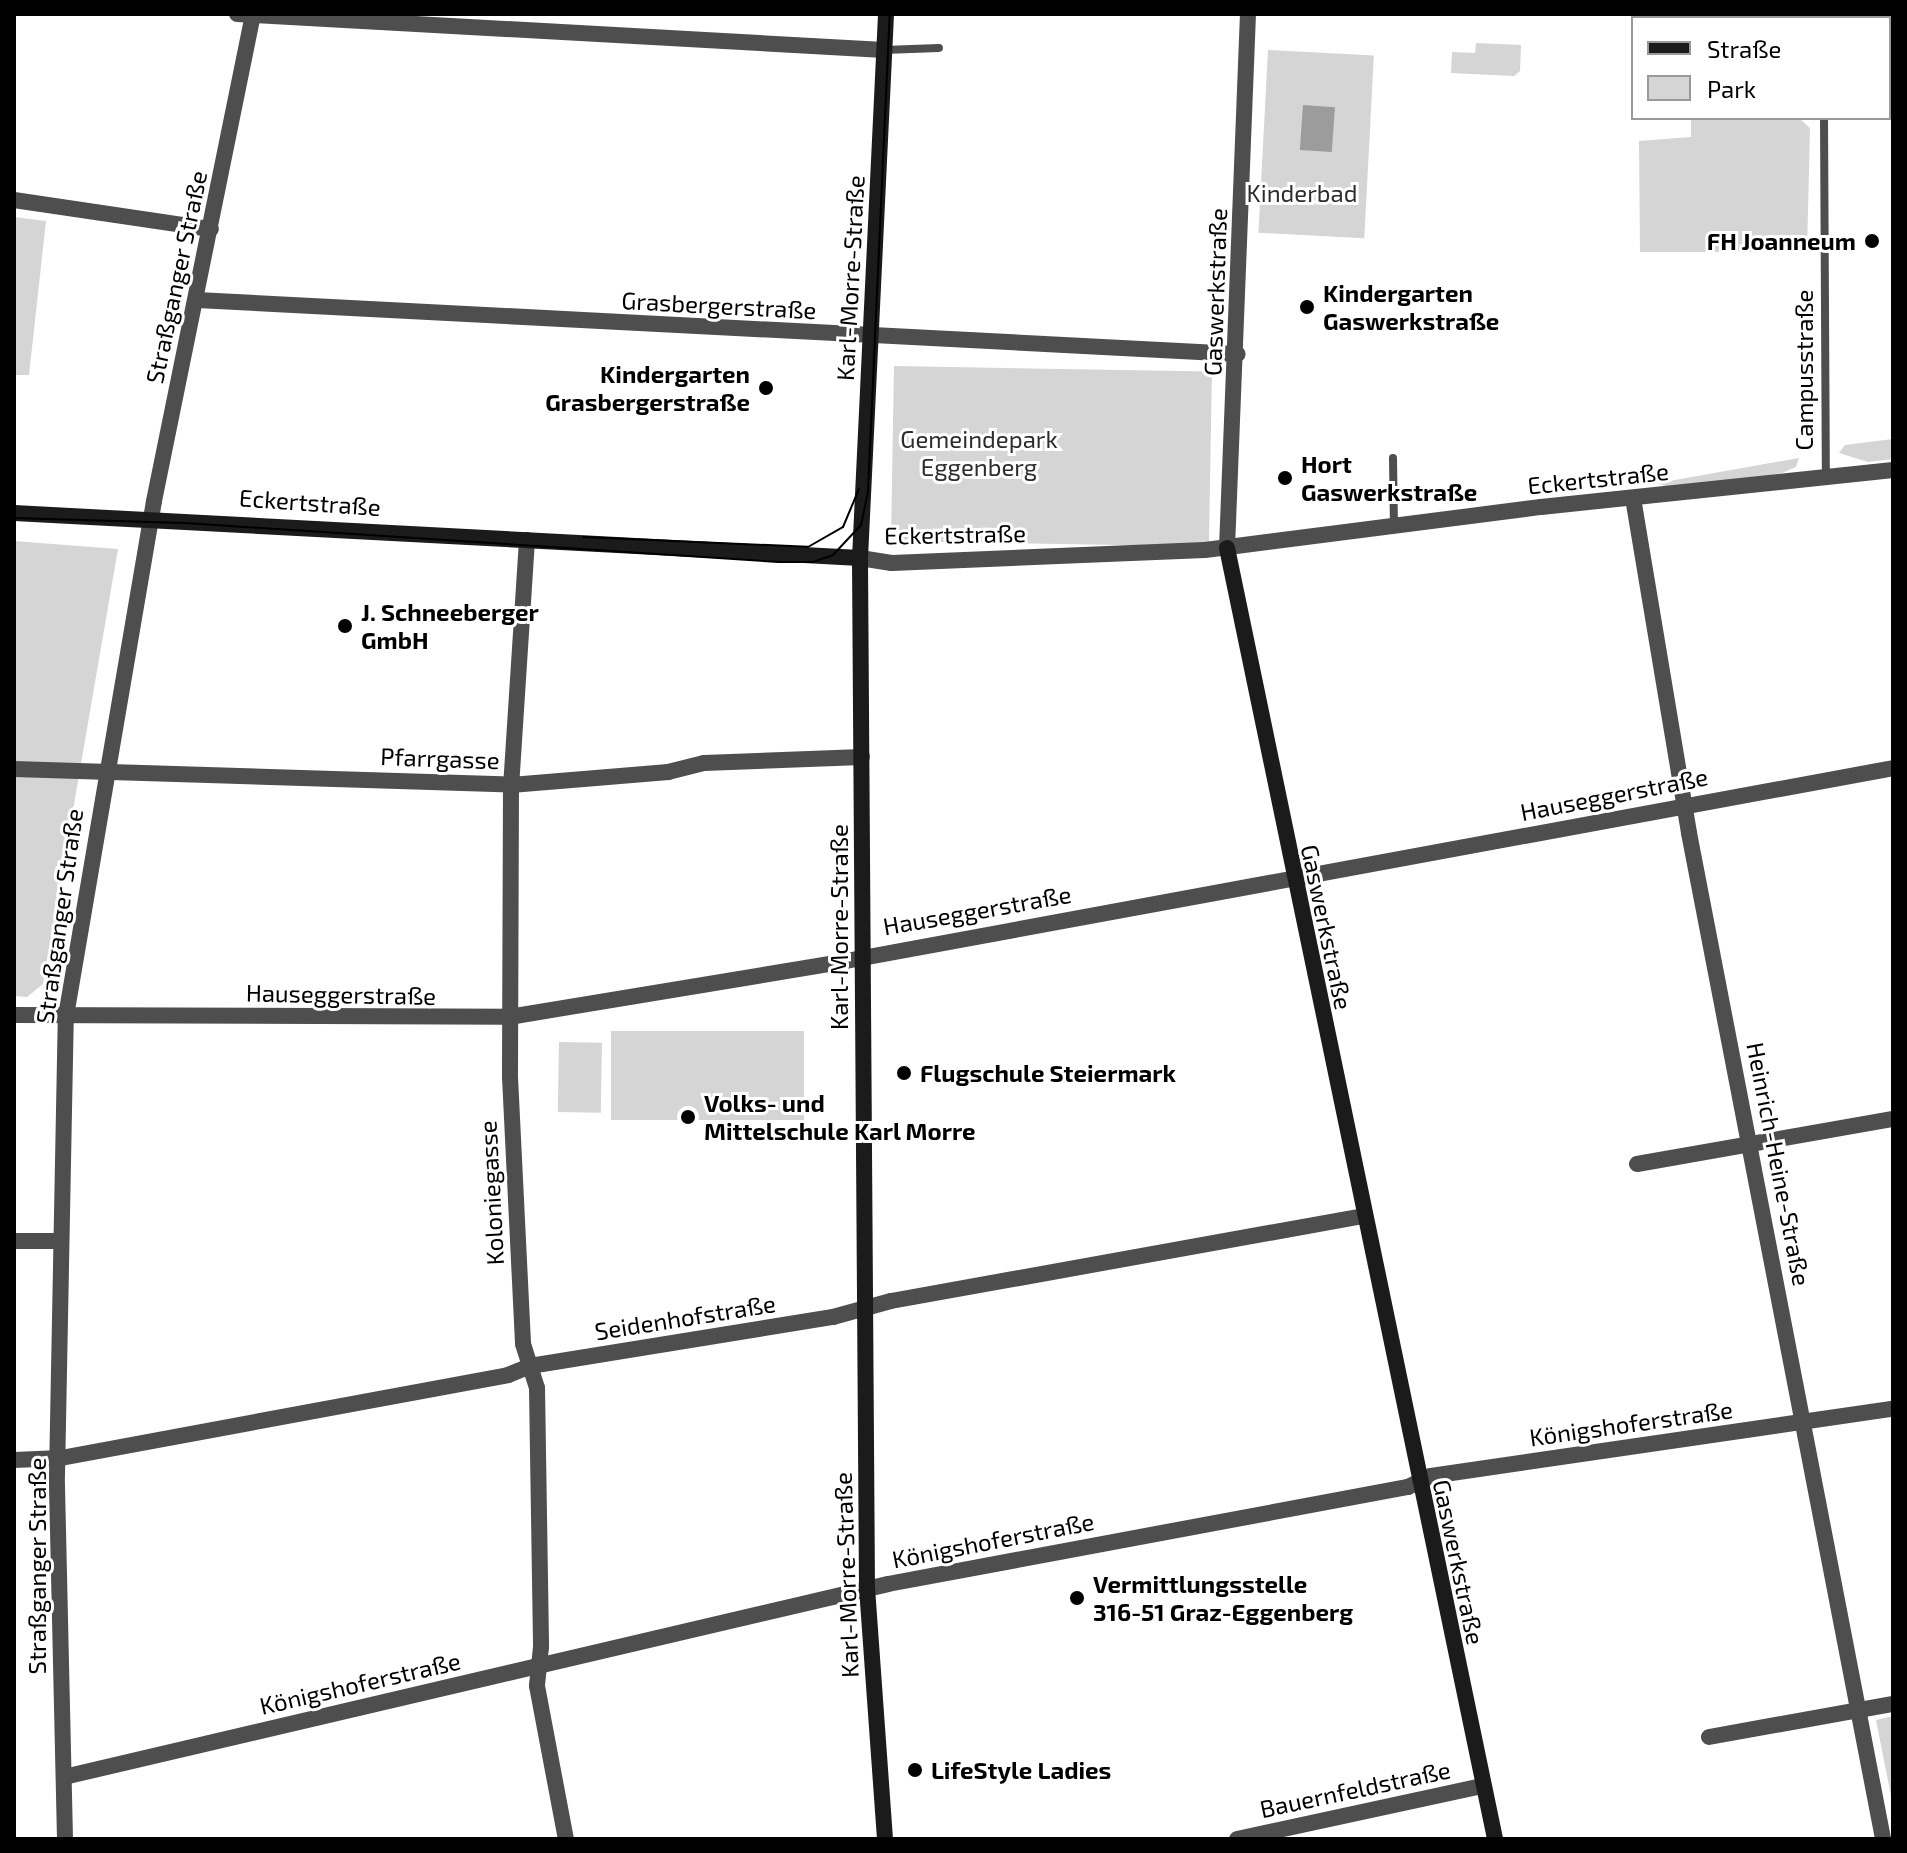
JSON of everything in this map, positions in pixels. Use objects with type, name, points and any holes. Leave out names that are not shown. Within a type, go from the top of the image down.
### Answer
[{"type":"street","name":"Karl-Morre-Straße","points":[[885,1839],[867,1590],[860,558],[886,14]]},
{"type":"street","name":"Gaswerkstraße","points":[[1248,14],[1238,354],[1227,548],[1417,1481],[1495,1839]]},
{"type":"street","points":[[247,16],[884,50]]},
{"type":"street","name":"Straßganger Straße","points":[[65,1839],[60,1241],[66,1016],[104,769],[151,517],[211,229],[247,16]]},
{"type":"street","points":[[14,200],[211,229]]},
{"type":"street","name":"Grasbergerstraße","points":[[197,300],[871,338],[1238,354]]},
{"type":"street","name":"Eckertstraße","points":[[14,513],[151,517],[860,558],[892,563],[1227,548],[1633,498],[1893,470]]},
{"type":"street","name":"Heinrich-Heine-Straße","points":[[1633,498],[1683,805],[1805,1421],[1883,1839]]},
{"type":"street","name":"Koloniegasse","points":[[527,540],[511,785],[509,1017],[514,1201],[523,1344],[537,1388],[540,1666],[537,1686],[566,1839]]},
{"type":"street","name":"Pfarrgasse","points":[[14,769],[104,769],[511,785],[668,772],[719,762],[862,757]]},
{"type":"street","name":"Hauseggerstraße","points":[[14,1015],[509,1017],[1893,768]]},
{"type":"street","points":[[1637,1164],[1893,1119]]},
{"type":"street","name":"Seidenhofstraße","points":[[14,1460],[61,1458],[508,1375],[530,1366],[864,1309],[1363,1216]]},
{"type":"street","points":[[14,1241],[60,1241]]},
{"type":"street","name":"Königshoferstraße","points":[[64,1777],[867,1590],[1417,1481],[1893,1409]]},
{"type":"street","points":[[1709,1737],[1893,1704]]},
{"type":"street","name":"Bauernfeldstraße","points":[[1237,1839],[1483,1786]]},
{"type":"lane","points":[[884,50],[939,48]]},
{"type":"lane","name":"Campusstraße","points":[[1824,120],[1826,479]]},
{"type":"lane","points":[[1393,458],[1394,527]]},
{"type":"green space","points":[[1476,43],[1521,45],[1520,71],[1514,76],[1451,73],[1452,52],[1475,53]]},
{"type":"green space","name":"Kinderbad","points":[[1268,50],[1374,56],[1364,238],[1258,233]]},
{"type":"green space","points":[[1691,120],[1801,120],[1810,128],[1807,252],[1640,252],[1639,141],[1691,137]]},
{"type":"green space","points":[[14,217],[46,221],[29,375],[14,375]]},
{"type":"green space","name":"Gemeindepark Eggenberg","points":[[894,366],[1212,372],[1209,547],[891,541]]},
{"type":"green space","points":[[1893,439],[1893,459],[1868,462],[1839,453],[1845,445]]},
{"type":"green space","points":[[1799,458],[1796,467],[1782,473],[1672,489],[1658,483]]},
{"type":"green space","points":[[14,541],[118,549],[43,984],[27,997],[14,996]]},
{"type":"green space","points":[[611,1031],[804,1031],[804,1120],[611,1120]]},
{"type":"green space","points":[[559,1042],[602,1043],[601,1113],[558,1112]]},
{"type":"green space","points":[[1893,1716],[1893,1806],[1876,1720]]},
{"type":"shaded area","points":[[1303,105],[1335,107],[1332,152],[1300,150]]},
{"type":"tram line","points":[[14,518],[185,523],[779,562],[813,562],[833,555],[861,525],[868,491],[890,14]]},
{"type":"tram line","points":[[583,537],[808,547],[843,527],[859,489]]},
{"type":"place","name":"FH Joanneum","points":[[1872,241]]},
{"type":"place","name":"Kindergarten Gaswerkstraße","points":[[1307,307]]},
{"type":"place","name":"Kindergarten Grasbergerstraße","points":[[766,388]]},
{"type":"place","name":"Hort Gaswerkstraße","points":[[1285,478]]},
{"type":"place","name":"J. Schneeberger GmbH","points":[[345,626]]},
{"type":"place","name":"Flugschule Steiermark","points":[[904,1073]]},
{"type":"place","name":"Volks- und Mittelschule Karl Morre","points":[[688,1117]]},
{"type":"place","name":"Vermittlungsstelle 316-51 Graz-Eggenberg","points":[[1077,1598]]},
{"type":"place","name":"LifeStyle Ladies","points":[[915,1770]]}]
